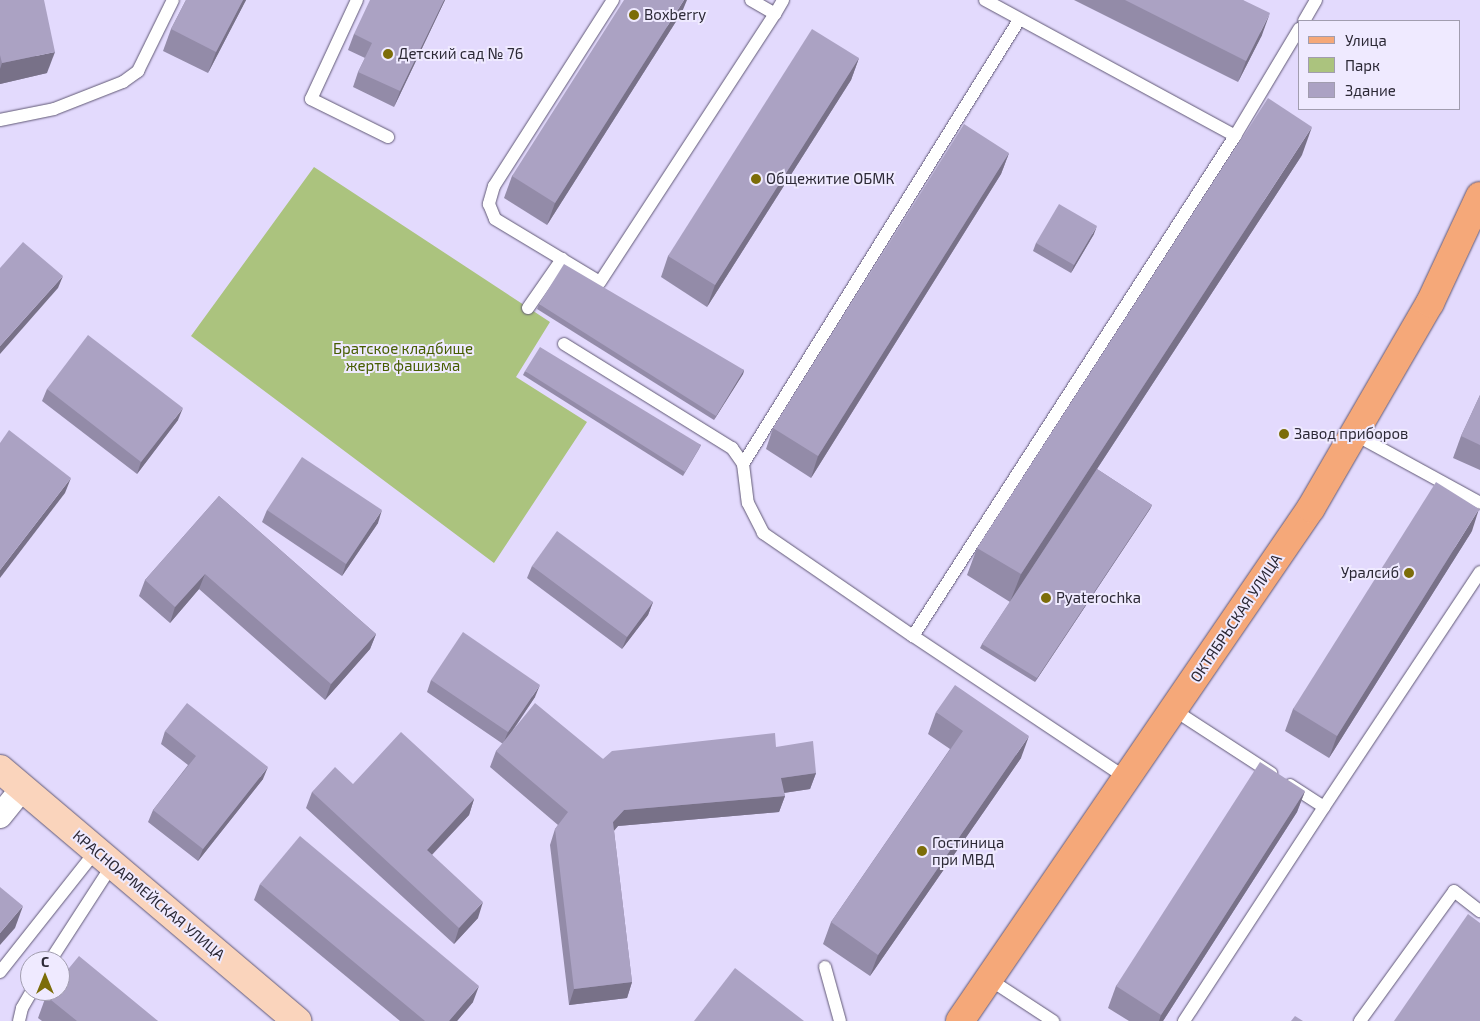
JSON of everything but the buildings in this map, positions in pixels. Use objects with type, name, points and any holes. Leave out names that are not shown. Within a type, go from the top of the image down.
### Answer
[{"type":"main road","name":"ОКТЯБРЬСКАЯ УЛИЦА","points":[[960,1021],[1311,508],[1356,435],[1430,303],[1480,196]]},
{"type":"street","name":"КРАСНОАРМЕЙСКАЯ УЛИЦА","points":[[0,769],[297,1021]]},
{"type":"street","points":[[0,816],[22,788]]},
{"type":"lane","points":[[0,120],[54,109],[123,82],[138,71],[173,0]]},
{"type":"lane","points":[[357,0],[311,99],[388,137]]},
{"type":"lane","points":[[612,0],[494,186],[489,204],[495,219],[600,282],[783,0]]},
{"type":"lane","points":[[751,0],[775,14]]},
{"type":"lane","points":[[985,0],[1235,136]]},
{"type":"lane","points":[[1305,20],[1316,0]]},
{"type":"lane","points":[[743,464],[1019,20]]},
{"type":"lane","points":[[913,636],[1235,136],[1298,31]]},
{"type":"lane","points":[[528,308],[562,259]]},
{"type":"lane","points":[[564,344],[710,432],[732,448],[743,464],[748,503],[763,533],[1126,778]]},
{"type":"lane","points":[[1356,435],[1480,503]]},
{"type":"lane","points":[[1184,1021],[1480,572]]},
{"type":"lane","points":[[1174,710],[1324,807]]},
{"type":"lane","points":[[55,951],[104,858]]},
{"type":"lane","points":[[0,972],[104,858]]},
{"type":"lane","points":[[1360,1021],[1454,891],[1480,911]]},
{"type":"lane","points":[[825,967],[840,1021]]},
{"type":"lane","points":[[989,978],[1053,1021]]},
{"type":"lane","points":[[19,1021],[22,1008],[26,1001]]},
{"type":"green space","name":"Братское кладбище жертв фашизма","points":[[314,167],[550,322],[516,377],[587,422],[494,563],[191,336]]},
{"type":"place","name":"Boxberry","points":[[634,15]]},
{"type":"place","name":"Детский сад № 76","points":[[388,54]]},
{"type":"place","name":"Общежитие ОБМК","points":[[756,179]]},
{"type":"place","name":"Завод приборов","points":[[1284,434]]},
{"type":"place","name":"Уралсиб","points":[[1409,573]]},
{"type":"place","name":"Pyaterochka","points":[[1046,598]]},
{"type":"place","name":"Гостиница при МВД","points":[[922,851]]}]
